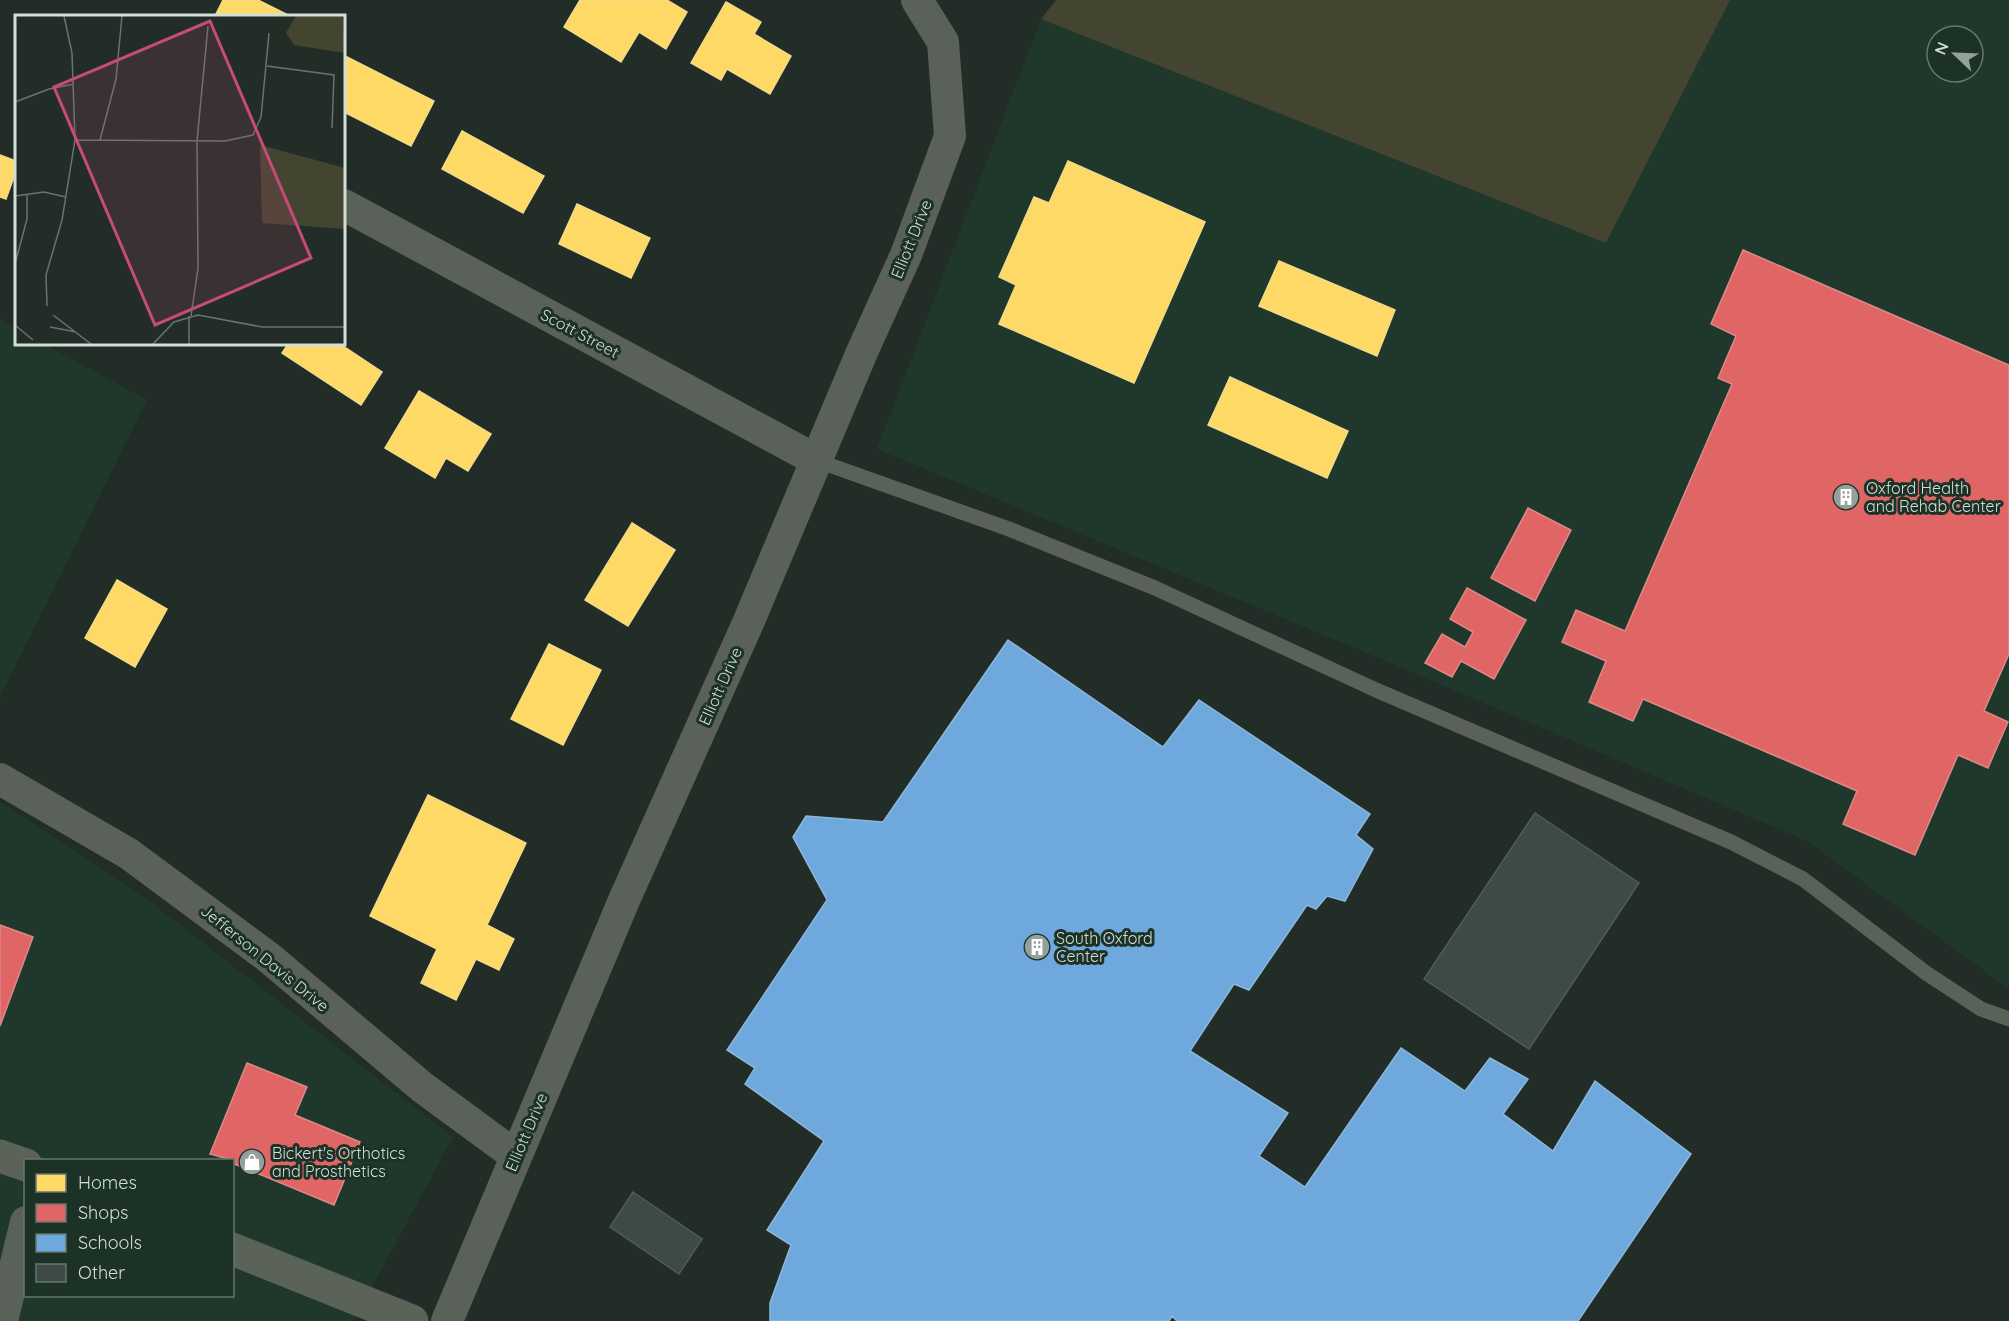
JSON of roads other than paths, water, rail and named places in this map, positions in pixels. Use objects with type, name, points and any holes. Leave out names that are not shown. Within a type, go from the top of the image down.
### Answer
[{"type":"street","name":"Elliott Drive","points":[[447,1321],[624,898],[818,461],[862,352],[906,255],[950,136],[943,42],[917,0]]},
{"type":"street","name":"Scott Street","points":[[345,206],[818,461]]},
{"type":"street","name":"Jefferson Davis Drive","points":[[0,778],[129,854],[268,957],[422,1087],[516,1156]]},
{"type":"street","points":[[0,1156],[24,1164]]},
{"type":"street","points":[[2,1321],[24,1230]]},
{"type":"street","points":[[234,1250],[412,1321]]},
{"type":"lane","points":[[818,461],[1009,529],[1155,588],[1376,690],[1731,842],[1803,879],[1926,973],[1981,1009],[2009,1019]]},
{"type":"place","name":"Oxford Health and Rehab Center","points":[[1846,497]]},
{"type":"place","name":"South Oxford Center","points":[[1037,947]]},
{"type":"place","name":"Bickert's Orthotics and Prosthetics","points":[[252,1162]]}]
